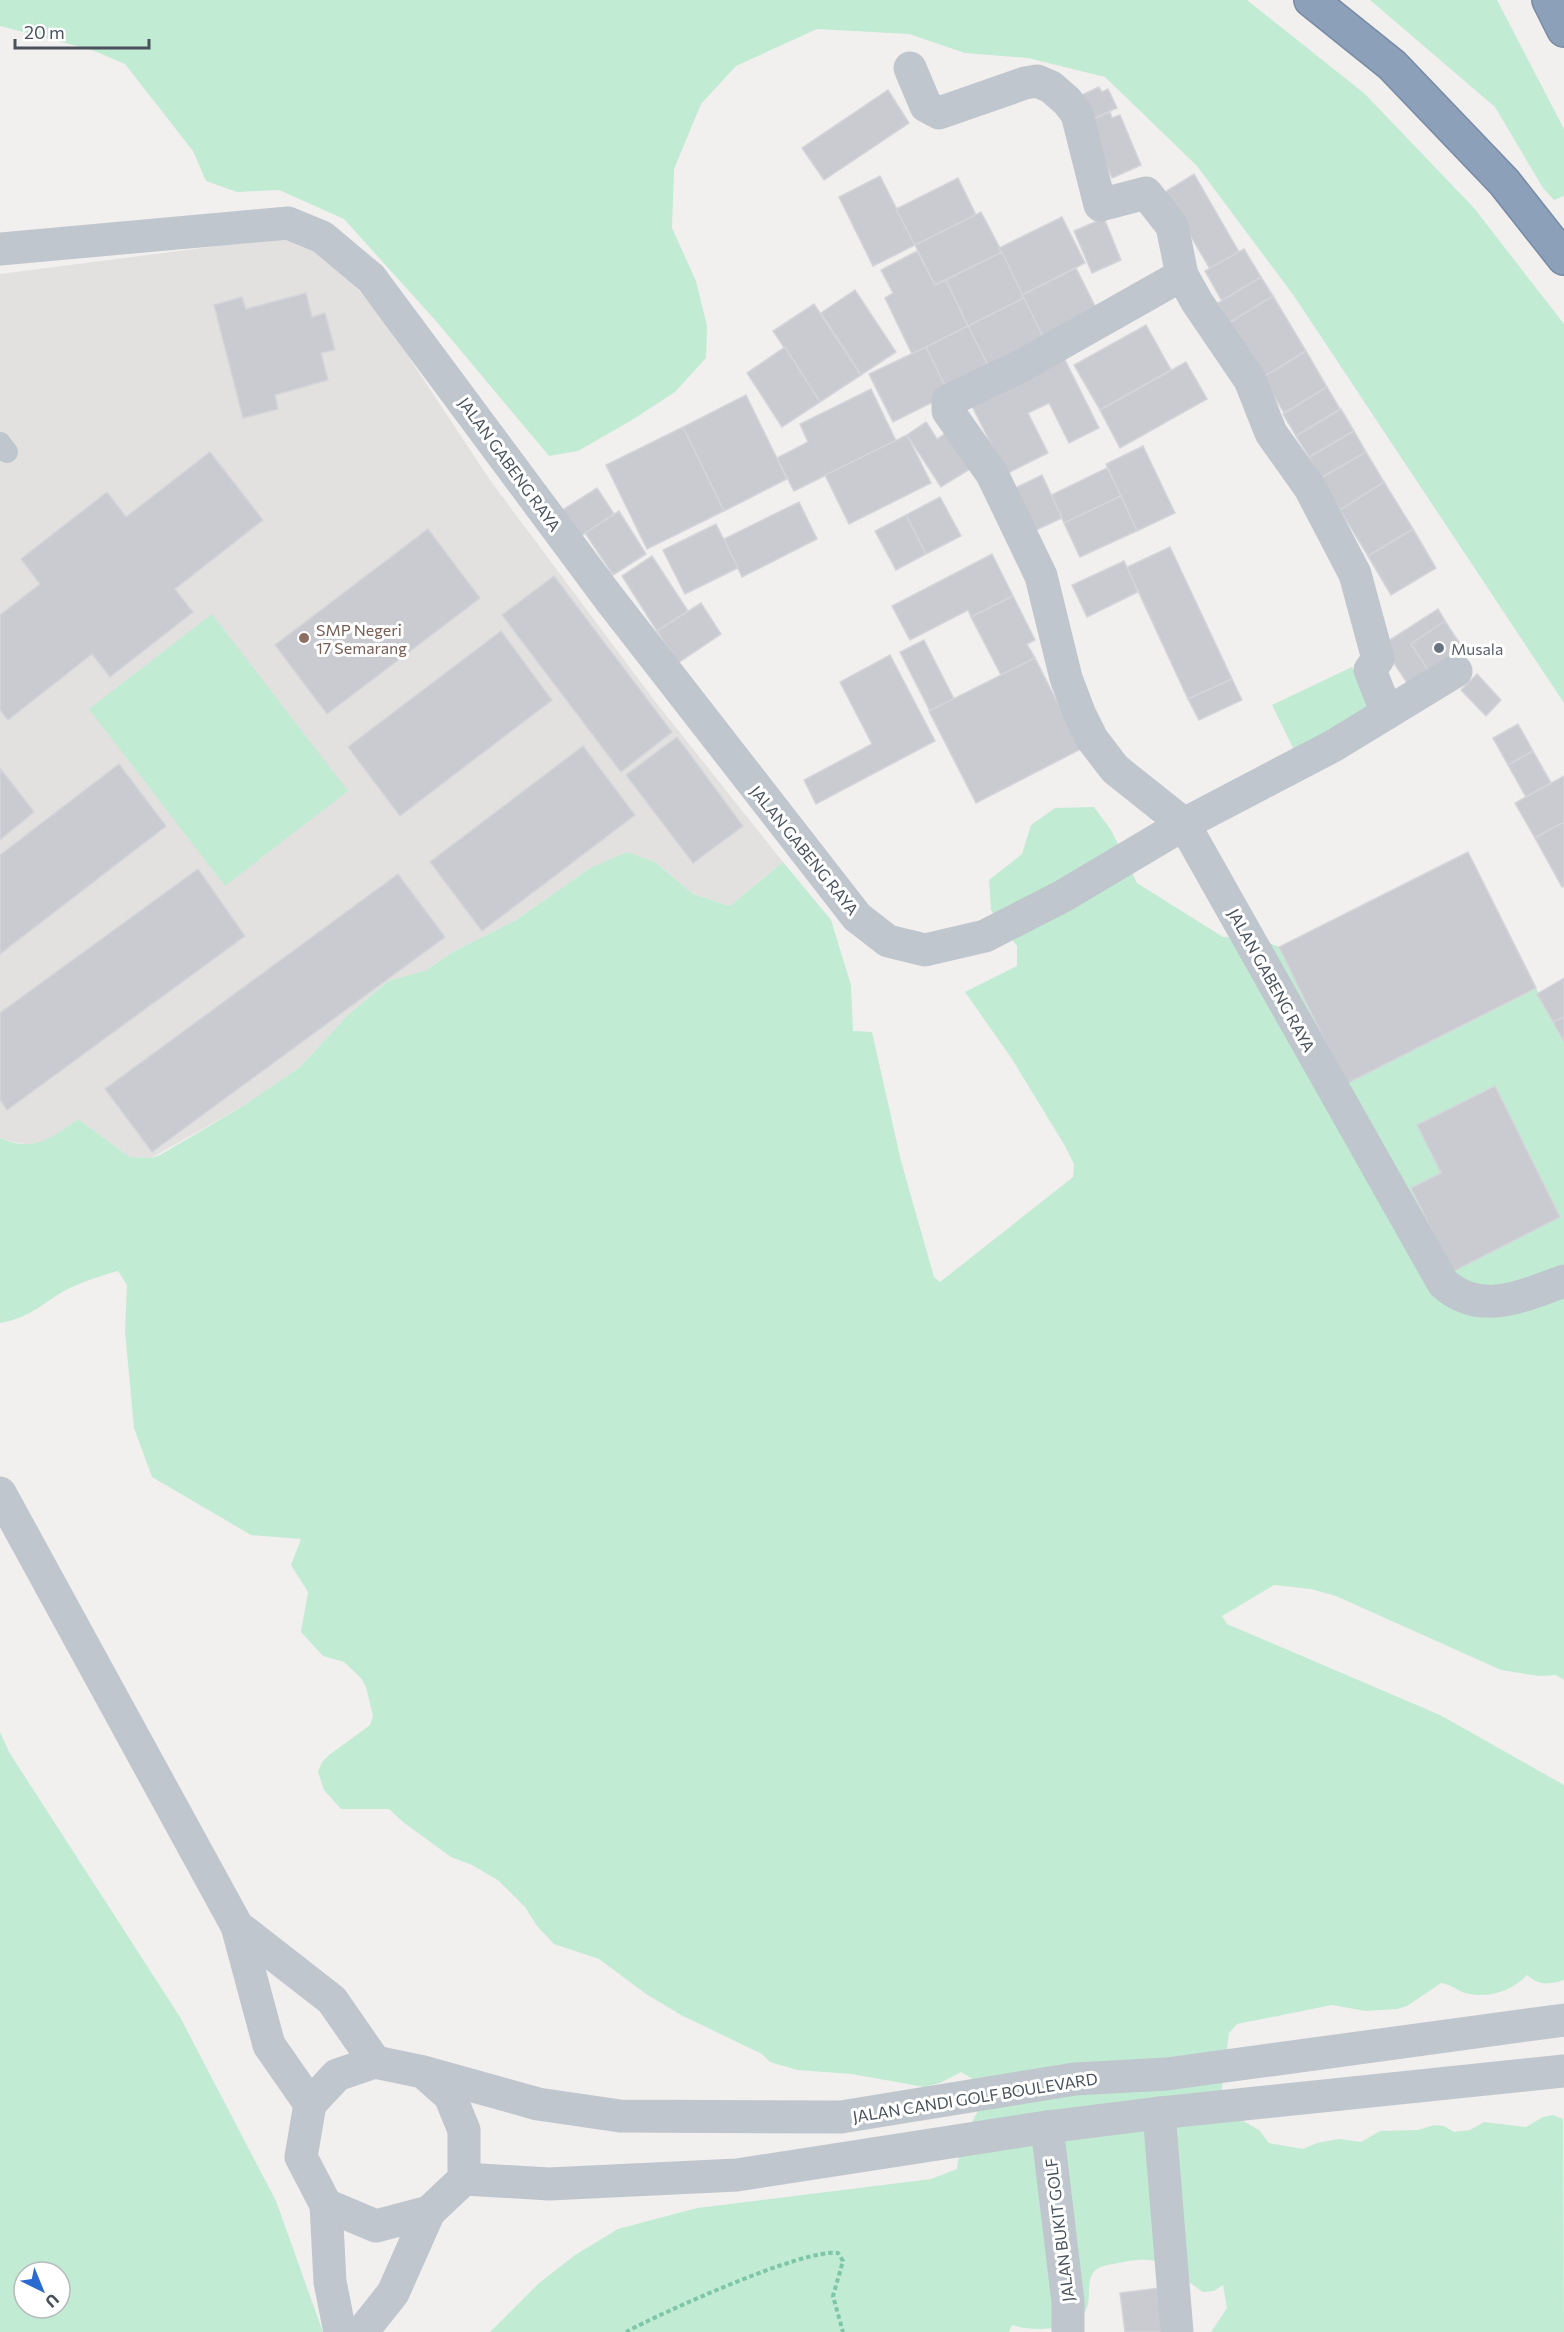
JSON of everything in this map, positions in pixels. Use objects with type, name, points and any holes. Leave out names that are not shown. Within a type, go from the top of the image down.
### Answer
[{"type":"highway","points":[[1311,0],[1392,65],[1504,182],[1564,258]]},
{"type":"highway","points":[[1549,0],[1564,30]]},
{"type":"street","points":[[910,68],[926,106],[939,112],[1025,83],[1037,81],[1051,87],[1067,101],[1077,114],[1100,206],[1146,193],[1172,226],[1182,275],[1197,302],[1250,380],[1271,433],[1310,488],[1355,574],[1378,659],[1370,670],[1388,712]]},
{"type":"street","name":"JALAN GABENG RAYA","points":[[0,249],[288,223],[322,237],[371,278],[608,597],[857,917],[888,941],[925,950],[985,936],[1063,896],[1184,824],[1443,1283],[1455,1294],[1483,1304],[1564,1281]]},
{"type":"street","points":[[1182,275],[1023,365],[948,401],[948,411],[992,474],[1041,576],[1066,678],[1092,739],[1115,769],[1184,824],[1333,746],[1456,670]]},
{"type":"street","points":[[0,1493],[237,1926],[269,2046],[310,2104]]},
{"type":"street","points":[[237,1926],[332,2000],[375,2062]]},
{"type":"street","name":"JALAN CANDI GOLF BOULEVARD","points":[[423,2072],[538,2104],[620,2116],[841,2117],[1075,2079],[1167,2074],[1564,2020]]},
{"type":"street","points":[[340,2332],[330,2282],[326,2205],[301,2157],[310,2104],[337,2075],[375,2062],[423,2072],[450,2096],[464,2130],[464,2179]]},
{"type":"street","points":[[362,2332],[393,2293],[429,2212],[464,2179],[549,2184],[737,2175],[1047,2127],[1564,2071]]},
{"type":"street","points":[[1160,2113],[1177,2332]]},
{"type":"street","name":"JALAN BUKIT GOLF","points":[[1047,2127],[1068,2302],[1068,2332]]},
{"type":"street","points":[[326,2205],[376,2226],[429,2212]]},
{"type":"path","points":[[626,2332],[777,2267],[827,2251],[838,2253],[843,2261],[833,2296],[843,2332]]},
{"type":"shaded area","name":"SMP Negeri 17 Semarang","points":[[311,234],[387,324],[490,480],[654,700],[783,862],[730,906],[693,894],[655,862],[590,868],[516,920],[451,953],[427,970],[388,981],[348,1015],[300,1067],[243,1106],[151,1158],[130,1157],[78,1119],[45,1143],[25,1144],[5,1140],[0,1138],[0,274]]},
{"type":"green space","points":[[0,0],[1247,0],[1365,94],[1474,208],[1564,324],[1564,703],[1294,296],[1197,166],[1105,77],[1028,58],[965,53],[909,34],[817,29],[736,66],[701,104],[674,169],[672,228],[696,281],[707,326],[706,358],[675,392],[632,420],[578,451],[549,456],[436,321],[344,219],[279,190],[237,192],[206,181],[193,151],[125,64],[92,50],[0,26]]},
{"type":"green space","points":[[1370,0],[1497,0],[1564,129],[1564,196],[1554,200],[1543,188],[1495,107]]},
{"type":"green space","points":[[212,614],[348,791],[225,886],[89,709]]},
{"type":"green space","points":[[1352,667],[1373,714],[1294,750],[1272,705]]},
{"type":"green space","points":[[1094,807],[1111,830],[1137,883],[1223,937],[1260,939],[1279,947],[1346,1083],[1536,988],[1564,1039],[1564,1680],[1556,1675],[1539,1676],[1501,1670],[1336,1596],[1311,1589],[1274,1585],[1222,1616],[1227,1624],[1440,1715],[1564,1785],[1564,1980],[1544,1984],[1527,1975],[1514,1986],[1489,1995],[1462,1992],[1441,1983],[1407,2006],[1397,2009],[1366,2011],[1332,2005],[1237,2024],[1229,2033],[1221,2096],[1233,2115],[1259,2130],[1269,2143],[1303,2149],[1317,2143],[1339,2139],[1361,2142],[1380,2131],[1418,2130],[1434,2125],[1444,2126],[1454,2132],[1470,2130],[1484,2122],[1526,2127],[1543,2117],[1553,2115],[1563,2119],[1564,2332],[1211,2332],[1227,2308],[1223,2285],[1214,2291],[1203,2292],[1165,2264],[1156,2261],[1134,2260],[1095,2270],[1090,2280],[1088,2304],[1084,2313],[1077,2320],[1056,2328],[1032,2329],[1012,2325],[1009,2332],[490,2332],[538,2284],[575,2255],[618,2229],[697,2208],[931,2179],[957,2169],[961,2148],[991,2090],[961,2072],[940,2083],[924,2087],[852,2074],[797,2070],[770,2062],[762,2054],[681,2015],[646,1994],[599,1959],[554,1944],[537,1926],[525,1907],[499,1881],[472,1865],[451,1857],[389,1809],[341,1809],[324,1790],[318,1772],[322,1762],[329,1755],[370,1725],[373,1716],[366,1687],[361,1678],[344,1662],[323,1656],[301,1632],[308,1592],[291,1565],[301,1539],[251,1535],[152,1477],[134,1428],[125,1331],[127,1285],[118,1271],[72,1287],[22,1317],[0,1323],[0,1138],[33,1144],[59,1132],[78,1119],[130,1157],[151,1158],[160,1155],[243,1106],[300,1067],[348,1015],[388,981],[427,970],[451,953],[516,920],[590,868],[627,852],[655,862],[693,894],[730,906],[783,862],[831,920],[851,985],[853,1031],[872,1032],[901,1161],[934,1277],[940,1282],[1073,1177],[1074,1164],[1065,1146],[1012,1059],[965,992],[1017,966],[1017,946],[991,910],[989,880],[1022,854],[1031,825],[1055,808]]},
{"type":"green space","points":[[0,1732],[9,1752],[180,2017],[276,2201],[323,2332],[0,2332]]},
{"type":"building","points":[[1099,87],[1102,92],[1108,89],[1117,108],[1088,121],[1077,97]]},
{"type":"building","points":[[888,90],[909,123],[824,180],[802,148]]},
{"type":"building","points":[[1110,112],[1112,118],[1120,115],[1141,165],[1112,178],[1088,121]]},
{"type":"building","points":[[1194,174],[1239,252],[1210,269],[1165,192]]},
{"type":"building","points":[[880,176],[915,245],[873,266],[839,197]]},
{"type":"building","points":[[958,178],[976,215],[915,245],[896,209]]},
{"type":"building","points":[[981,212],[1002,252],[935,285],[915,245]]},
{"type":"building","points":[[1062,217],[1085,263],[1022,295],[999,248]]},
{"type":"building","points":[[1104,218],[1121,260],[1092,273],[1074,231]]},
{"type":"building","points":[[1244,249],[1261,277],[1222,301],[1205,271]]},
{"type":"building","points":[[917,251],[935,285],[946,280],[968,326],[912,354],[885,298],[893,293],[881,270]]},
{"type":"building","points":[[1002,252],[1024,298],[968,326],[946,280]]},
{"type":"building","points":[[1076,268],[1097,310],[1043,337],[1022,295]]},
{"type":"building","points":[[1261,277],[1273,296],[1229,323],[1218,303]]},
{"type":"building","points":[[855,290],[896,352],[861,375],[821,313]]},
{"type":"building","points":[[306,293],[312,317],[325,313],[335,350],[321,353],[328,380],[275,395],[278,409],[243,418],[214,305],[242,297],[246,309]]},
{"type":"building","points":[[1273,296],[1306,351],[1263,377],[1229,323]]},
{"type":"building","points":[[1024,298],[1047,345],[992,373],[968,326]]},
{"type":"building","points":[[814,304],[861,375],[820,402],[773,331]]},
{"type":"building","points":[[1146,325],[1171,370],[1100,410],[1074,365]]},
{"type":"building","points":[[968,326],[992,373],[949,394],[926,347]]},
{"type":"building","points":[[785,347],[820,402],[782,427],[747,373]]},
{"type":"building","points":[[926,347],[949,394],[893,422],[869,374]]},
{"type":"building","points":[[1306,351],[1327,387],[1284,413],[1263,377]]},
{"type":"building","points":[[1062,354],[1099,428],[1069,443],[1049,403],[1028,413],[1048,453],[1006,474],[969,400]]},
{"type":"building","points":[[1186,362],[1207,399],[1120,448],[1100,410]]},
{"type":"building","points":[[1327,387],[1340,409],[1296,436],[1283,414]]},
{"type":"building","points":[[871,389],[896,441],[794,491],[777,458],[808,442],[800,424]]},
{"type":"building","points":[[746,395],[787,479],[724,511],[683,427]]},
{"type":"building","points":[[1341,409],[1354,431],[1309,457],[1296,436]]},
{"type":"building","points":[[926,422],[937,439],[949,431],[973,467],[941,487],[907,435]]},
{"type":"building","points":[[683,427],[724,511],[647,549],[606,465]]},
{"type":"building","points":[[1354,431],[1366,452],[1321,478],[1309,457]]},
{"type":"building","points":[[907,435],[931,483],[849,524],[825,475]]},
{"type":"building","points":[[1143,446],[1175,513],[1137,531],[1106,464]]},
{"type":"building","points":[[210,452],[263,520],[175,589],[193,612],[110,677],[92,654],[8,720],[0,710],[0,615],[40,584],[21,559],[107,492],[126,517]]},
{"type":"building","points":[[1366,452],[1384,482],[1340,510],[1321,478]]},
{"type":"building","points":[[1107,468],[1121,496],[1064,523],[1051,495]]},
{"type":"building","points":[[1042,475],[1062,518],[1032,532],[1011,490]]},
{"type":"building","points":[[1384,482],[1413,529],[1368,556],[1340,510]]},
{"type":"building","points":[[597,488],[614,514],[578,538],[561,511]]},
{"type":"building","points":[[1121,496],[1137,531],[1080,557],[1064,523]]},
{"type":"building","points":[[940,497],[961,536],[926,554],[906,515]]},
{"type":"building","points":[[799,502],[817,539],[742,577],[724,539]]},
{"type":"building","points":[[619,511],[646,554],[613,575],[585,533]]},
{"type":"building","points":[[906,515],[926,554],[896,570],[875,531]]},
{"type":"building","points":[[716,524],[738,568],[685,594],[663,550]]},
{"type":"building","points":[[428,529],[480,598],[327,714],[275,645]]},
{"type":"building","points":[[1413,529],[1436,568],[1391,595],[1368,556]]},
{"type":"building","points":[[1170,547],[1232,679],[1188,699],[1127,567]]},
{"type":"building","points":[[992,554],[1013,596],[971,617],[968,610],[910,640],[892,606]]},
{"type":"building","points":[[652,556],[688,611],[657,631],[622,576]]},
{"type":"building","points":[[1124,561],[1138,592],[1087,617],[1072,585]]},
{"type":"building","points":[[554,576],[672,732],[621,772],[502,615]]},
{"type":"building","points":[[1013,596],[1035,640],[1027,644],[1035,658],[1001,675],[971,617]]},
{"type":"building","points":[[701,603],[721,634],[678,663],[657,631]]},
{"type":"building","points":[[1438,609],[1445,621],[1411,644],[1432,676],[1411,689],[1382,645]]},
{"type":"building","name":"Musala","points":[[1445,621],[1466,653],[1432,676],[1411,644]]},
{"type":"building","points":[[501,631],[552,700],[400,816],[348,747]]},
{"type":"building","points":[[924,640],[954,699],[930,711],[900,652]]},
{"type":"building","points":[[890,655],[935,741],[816,804],[804,780],[872,744],[840,682]]},
{"type":"building","points":[[1035,658],[1081,749],[976,803],[929,711]]},
{"type":"building","points":[[1477,674],[1501,700],[1486,716],[1461,690]]},
{"type":"building","points":[[1232,679],[1242,700],[1199,720],[1188,699]]},
{"type":"building","points":[[1518,724],[1533,751],[1508,765],[1493,738]]},
{"type":"building","points":[[677,737],[743,826],[693,863],[626,775]]},
{"type":"building","points":[[583,746],[635,815],[482,931],[430,862]]},
{"type":"building","points":[[1533,751],[1551,783],[1526,797],[1508,765]]},
{"type":"building","points":[[119,764],[166,826],[0,954],[0,855]]},
{"type":"building","points":[[0,768],[34,812],[0,840]]},
{"type":"building","points":[[1564,776],[1564,822],[1535,838],[1515,803]]},
{"type":"building","points":[[1564,822],[1564,886],[1562,887],[1535,838]]},
{"type":"building","points":[[1468,852],[1536,988],[1346,1084],[1279,947]]},
{"type":"building","points":[[198,869],[245,936],[7,1110],[0,1100],[0,1013]]},
{"type":"building","points":[[398,874],[445,937],[152,1152],[105,1089]]},
{"type":"building","points":[[1564,978],[1564,1017],[1553,1022],[1537,994]]},
{"type":"building","points":[[1564,1017],[1564,1042],[1553,1022]]},
{"type":"building","points":[[1495,1086],[1560,1217],[1452,1272],[1411,1188],[1441,1173],[1417,1125]]},
{"type":"building","points":[[1159,2288],[1165,2332],[1125,2332],[1120,2293]]},
{"type":"place","name":"SMP Negeri 17 Semarang","points":[[304,638]]},
{"type":"place","name":"Musala","points":[[1439,648]]}]
